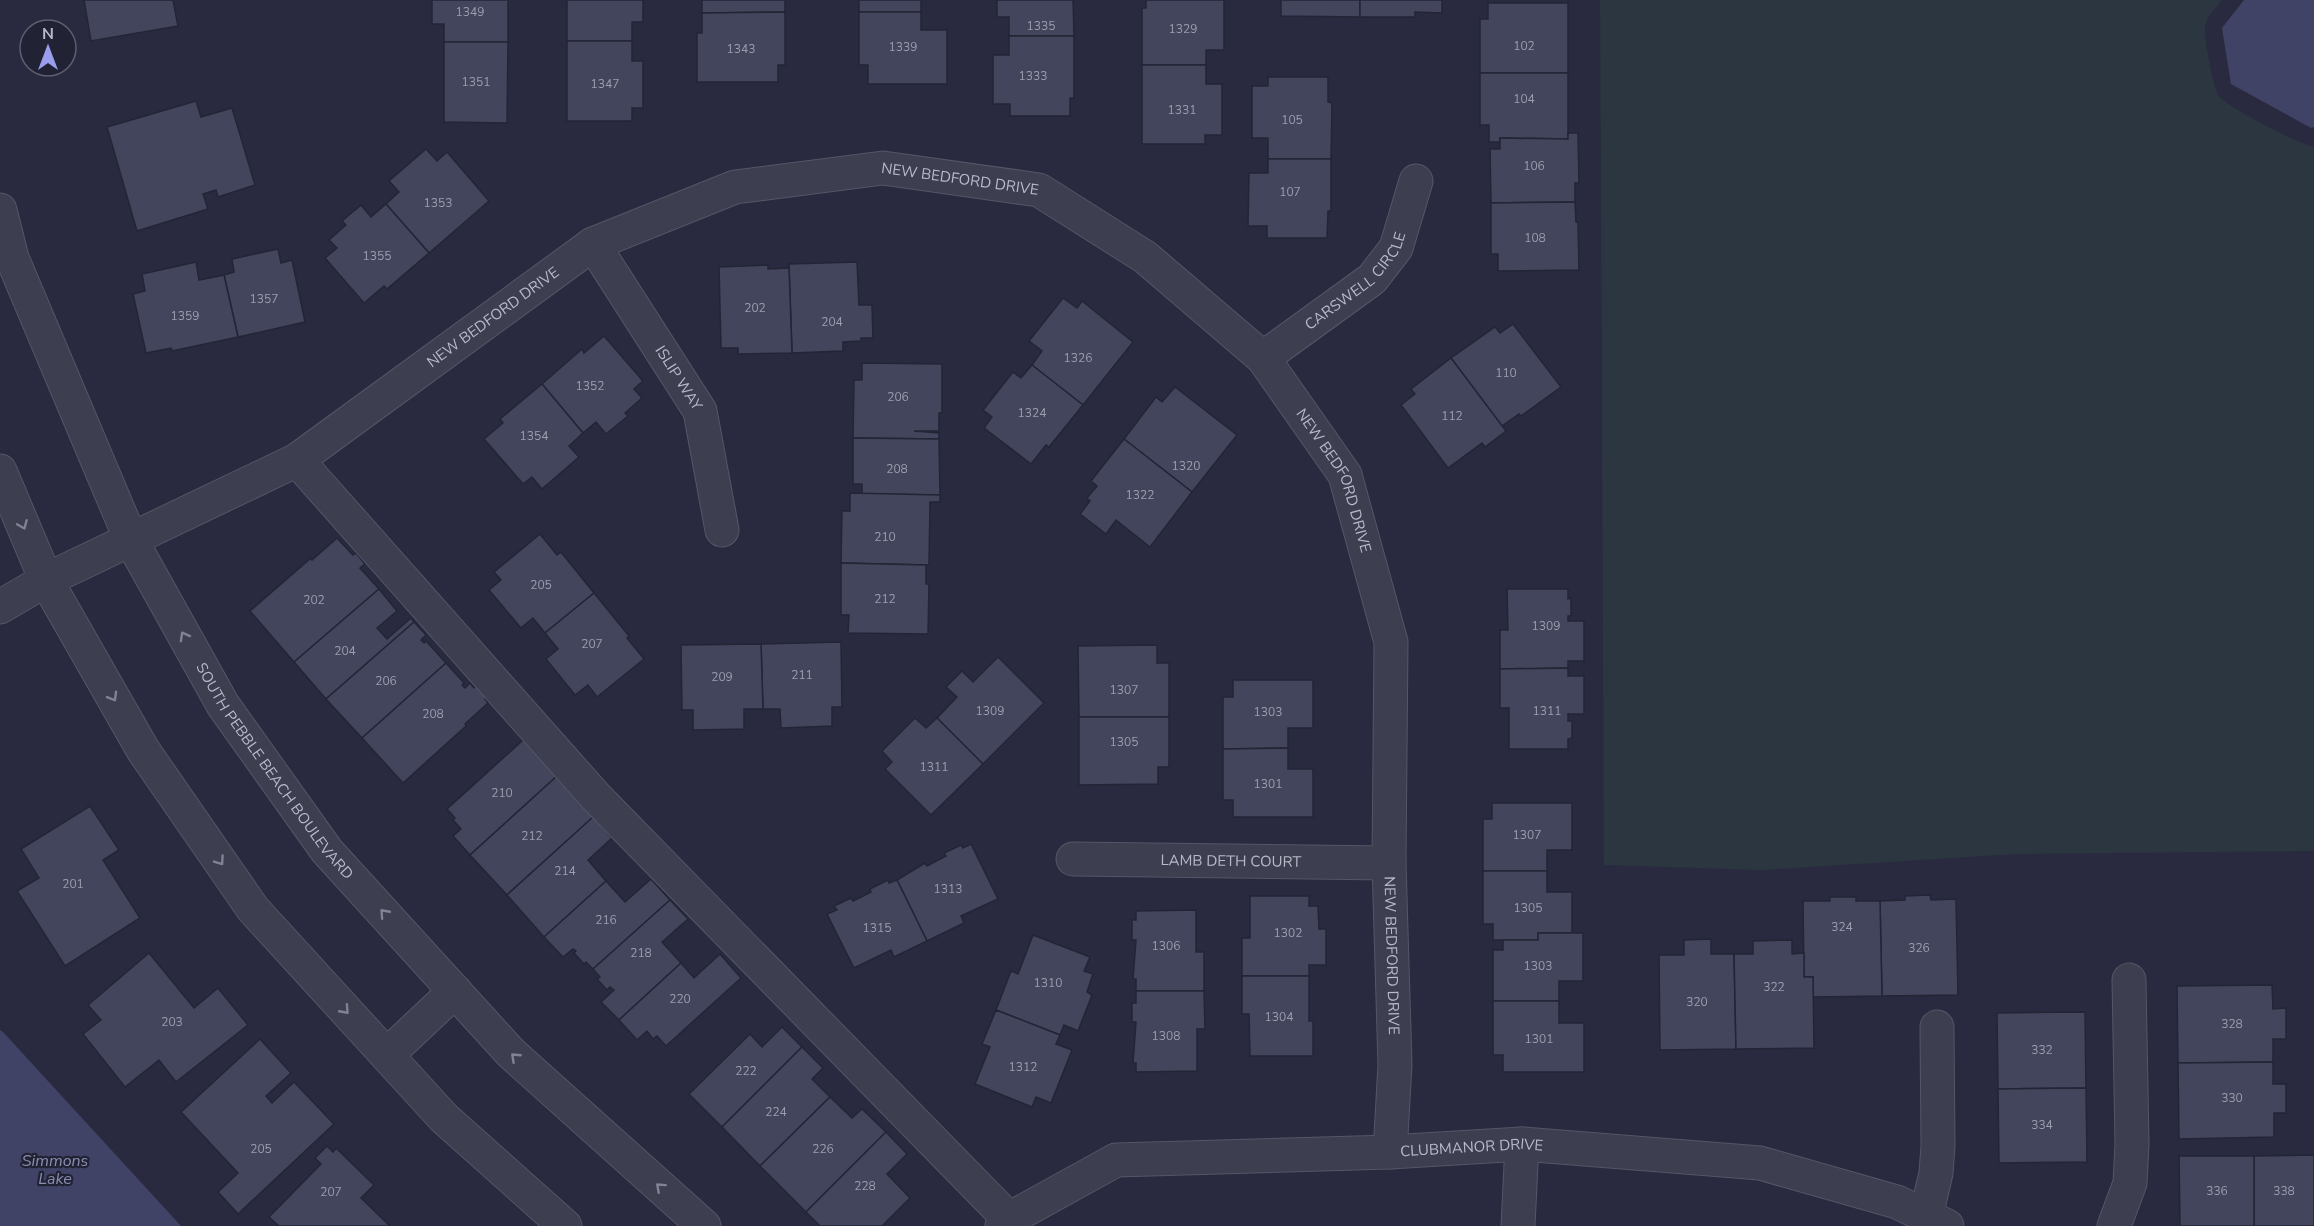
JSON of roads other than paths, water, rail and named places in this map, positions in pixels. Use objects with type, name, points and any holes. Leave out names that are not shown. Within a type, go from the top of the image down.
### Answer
[{"type":"street","name":"NEW BEDFORD DRIVE","points":[[0,607],[46,580],[297,460],[593,244],[735,187],[883,168],[1039,190],[1145,257],[1263,358],[1345,475],[1391,642],[1389,863],[1395,1065],[1390,1152]]},
{"type":"street","name":"CARSWELL CIRCLE","points":[[1263,358],[1372,279],[1396,248],[1416,182]]},
{"type":"street","name":"SOUTH PEBBLE BEACH BOULEVARD","points":[[0,210],[12,258],[132,540],[222,705],[327,851],[511,1053],[704,1226]]},
{"type":"street","name":"ISLIP WAY","points":[[593,244],[700,411],[722,530]]},
{"type":"street","points":[[297,460],[596,797],[1006,1223]]},
{"type":"street","points":[[0,471],[46,580],[143,750],[253,909],[444,1118],[565,1226]]},
{"type":"street","name":"LAMB DETH COURT","points":[[1073,860],[1389,863]]},
{"type":"street","points":[[2114,1226],[2130,1183],[2132,1144],[2129,980]]},
{"type":"street","points":[[387,1055],[454,991]]},
{"type":"street","points":[[1936,1221],[1937,1027]]},
{"type":"street","points":[[1518,1226],[1521,1144]]},
{"type":"street","name":"CLUBMANOR DRIVE","points":[[1006,1223],[1116,1160],[1390,1152],[1521,1144],[1760,1162],[1897,1202],[1936,1221]]},
{"type":"water","points":[[2244,0],[2314,0],[2314,127],[2311,128],[2231,84],[2222,28]]},
{"type":"water","name":"Simmons Lake","points":[[0,1030],[3,1032],[181,1226],[0,1226]]}]
